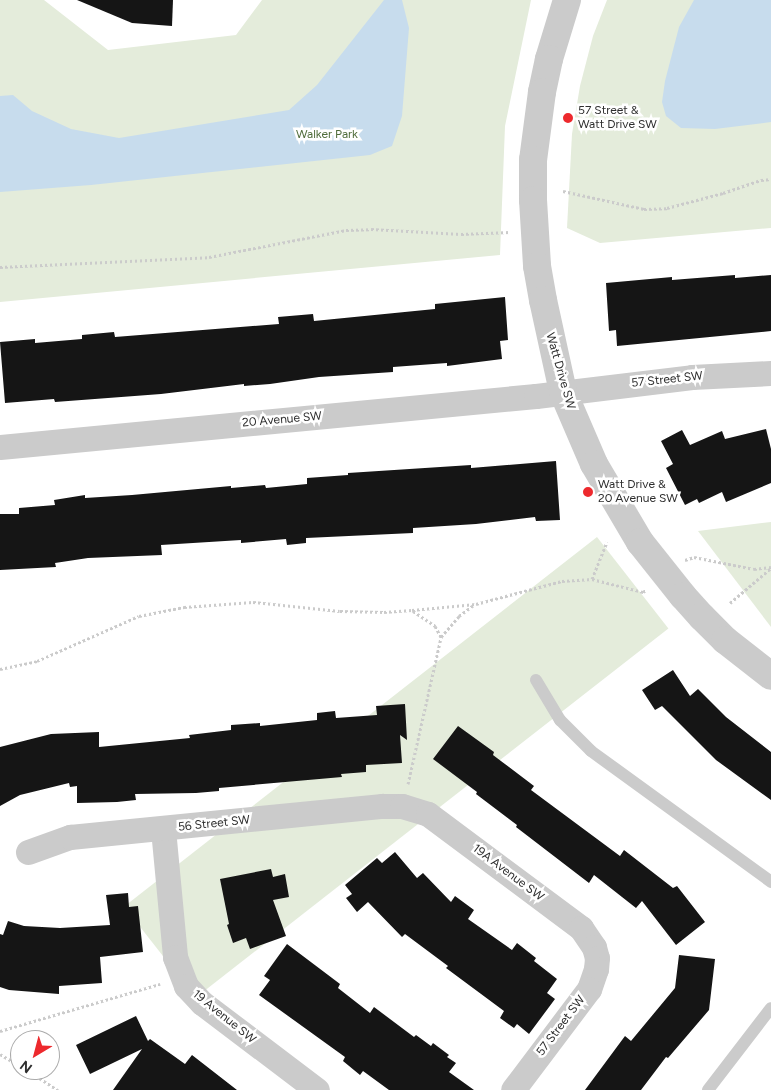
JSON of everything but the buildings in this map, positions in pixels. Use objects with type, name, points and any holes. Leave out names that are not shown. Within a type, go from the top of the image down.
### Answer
[{"type":"street","name":"Watt Drive SW","points":[[567,0],[548,59],[533,160],[533,200],[537,266],[564,392],[594,464],[640,542],[702,617],[725,640],[771,676]]},
{"type":"street","name":"57 Street SW","points":[[564,392],[692,377],[771,373]]},
{"type":"street","name":"20 Avenue SW","points":[[0,447],[564,392]]},
{"type":"street","name":"56 Street SW","points":[[28,852],[70,837],[382,806],[402,806]]},
{"type":"street","name":"19A Avenue SW","points":[[402,806],[428,814],[581,928],[588,936],[597,958]]},
{"type":"street","name":"19 Avenue SW","points":[[163,829],[175,957],[181,977],[202,1003],[317,1090]]},
{"type":"street","name":"57 Street SW","points":[[513,1090],[589,988],[594,980],[597,958]]},
{"type":"lane","points":[[536,680],[560,720],[591,751],[771,882]]},
{"type":"lane","points":[[708,1090],[771,1008]]},
{"type":"path","points":[[563,191],[644,209],[667,208],[723,193],[761,180],[771,179]]},
{"type":"path","points":[[0,267],[209,257],[346,230],[371,229],[461,234],[515,232]]},
{"type":"path","points":[[592,579],[607,542]]},
{"type":"path","points":[[680,563],[688,557],[694,557],[754,569],[771,567]]},
{"type":"path","points":[[730,603],[771,567]]},
{"type":"path","points":[[0,669],[37,661],[139,616],[184,607],[254,602],[384,612],[476,604],[562,581],[592,579],[643,592],[650,587]]},
{"type":"path","points":[[402,806],[440,637],[459,616],[476,604]]},
{"type":"path","points":[[412,610],[435,626],[440,637]]},
{"type":"path","points":[[0,1031],[181,977]]},
{"type":"path","points":[[42,1080],[58,1090]]},
{"type":"green space","name":"Walker Park","points":[[0,0],[44,0],[108,50],[236,35],[262,0],[531,0],[505,126],[500,255],[0,302]]},
{"type":"green space","points":[[607,0],[771,0],[771,228],[600,243],[567,228],[572,134],[580,86],[593,36]]},
{"type":"green space","points":[[771,522],[771,627],[698,531]]},
{"type":"green space","points":[[597,537],[668,628],[196,998],[124,906]]},
{"type":"water","points":[[384,0],[402,0],[409,28],[402,116],[392,146],[370,155],[91,185],[0,192],[0,96],[13,95],[32,111],[71,129],[119,138],[289,110],[317,85]]},
{"type":"water","points":[[694,0],[771,0],[771,122],[715,129],[681,128],[666,116],[662,102],[665,81],[679,27]]},
{"type":"place","name":"57 Street & Watt Drive SW","points":[[568,118]]},
{"type":"place","name":"Watt Drive & 20 Avenue SW","points":[[588,492]]}]
